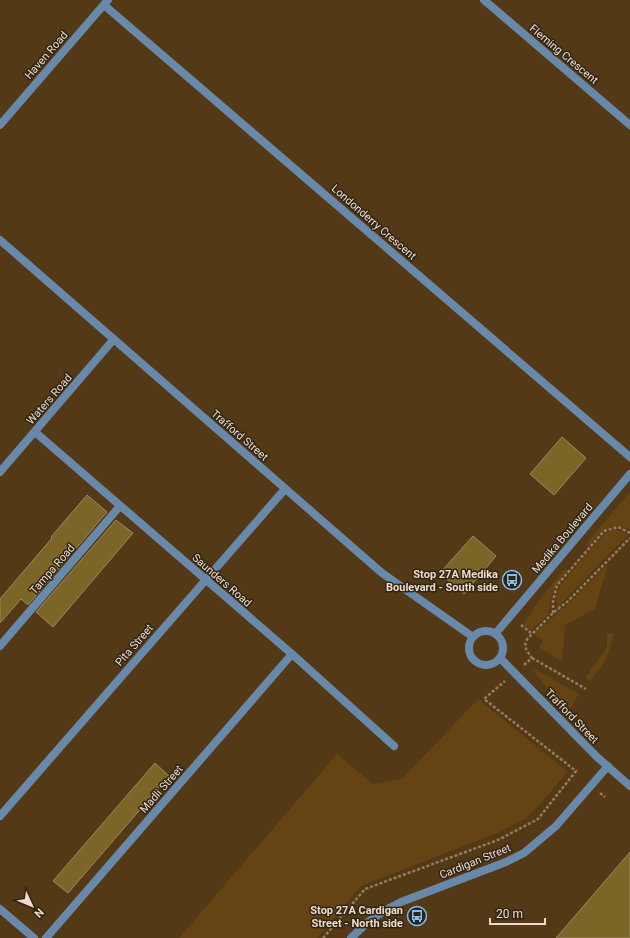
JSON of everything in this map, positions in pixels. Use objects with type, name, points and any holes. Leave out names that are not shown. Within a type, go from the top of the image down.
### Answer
[{"type":"street","name":"Fleming Crescent","points":[[484,0],[630,125]]},
{"type":"street","name":"Haven Road","points":[[0,125],[106,2]]},
{"type":"street","name":"Londonderry Crescent","points":[[106,2],[630,457]]},
{"type":"street","name":"Trafford Street","points":[[0,240],[382,573],[473,637]]},
{"type":"street","name":"Waters Road","points":[[0,472],[114,339]]},
{"type":"street","name":"Saunders Road","points":[[35,432],[292,654],[394,746]]},
{"type":"street","name":"Medika Boulevard","points":[[496,634],[630,474]]},
{"type":"street","name":"Pita Street","points":[[0,816],[285,489]]},
{"type":"street","name":"Tampa Road","points":[[0,646],[120,506]]},
{"type":"street","points":[[486,631],[500,637],[504,648],[500,658],[491,665],[486,666],[475,662],[469,652],[469,646],[473,637],[477,633],[486,631]]},
{"type":"street","name":"Madli Street","points":[[46,938],[292,654]]},
{"type":"street","name":"Trafford Street","points":[[500,658],[597,757],[630,786]]},
{"type":"street","name":"Cardigan Street","points":[[351,938],[368,922],[382,912],[401,902],[506,862],[524,853],[543,839],[556,826],[608,766]]},
{"type":"street","points":[[0,909],[34,938]]},
{"type":"path","points":[[553,613],[552,601],[558,585],[604,531],[618,527],[630,533]]},
{"type":"path","points":[[521,625],[532,633],[568,601],[630,538]]},
{"type":"path","points":[[532,658],[586,689]]},
{"type":"path","points":[[323,938],[365,889],[498,840],[538,819],[576,771],[484,699]]},
{"type":"shaded area","points":[[630,492],[630,529],[616,526],[606,529],[588,546],[586,544]]},
{"type":"shaded area","points":[[615,529],[628,536],[557,608],[556,599],[560,585],[605,533]]},
{"type":"shaded area","points":[[608,564],[595,609],[565,625],[562,662],[539,647],[543,641],[534,634],[569,603]]},
{"type":"shaded area","points":[[565,568],[568,571],[556,586],[551,601],[549,614],[530,631],[523,625],[537,603]]},
{"type":"shaded area","points":[[614,633],[606,660],[591,681],[585,678],[607,647],[607,634]]},
{"type":"shaded area","points":[[531,667],[579,694],[568,712],[552,695]]},
{"type":"shaded area","points":[[478,699],[568,772],[528,817],[497,833],[361,886],[317,938],[179,938],[337,754],[373,784],[402,779]]},
{"type":"building","points":[[562,437],[586,458],[554,495],[530,474]]},
{"type":"building","points":[[87,495],[107,512],[28,605],[21,599],[0,623],[0,599]]},
{"type":"building","points":[[116,520],[133,533],[53,627],[36,612]]},
{"type":"building","points":[[473,536],[496,556],[464,594],[440,573]]},
{"type":"building","points":[[155,763],[169,776],[68,893],[53,881]]},
{"type":"building","points":[[630,852],[630,938],[556,938]]},
{"type":"place","name":"Stop 27A Medika Boulevard - South side","points":[[512,580]]},
{"type":"place","name":"Stop 27A Cardigan Street - North side","points":[[417,916]]}]
